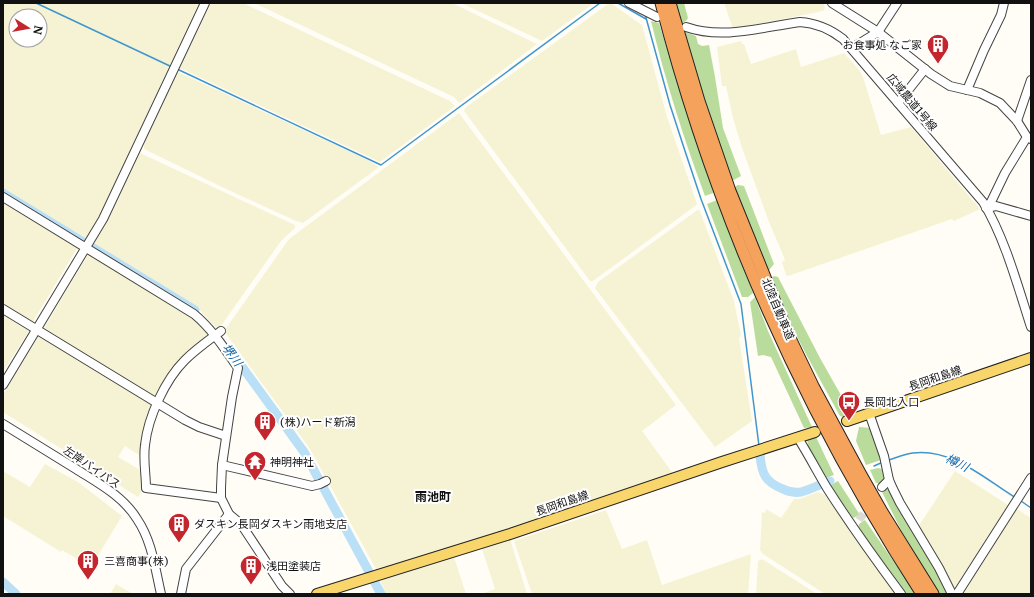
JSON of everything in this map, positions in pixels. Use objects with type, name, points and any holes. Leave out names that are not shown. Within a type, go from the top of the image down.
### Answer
[{"type":"highway","name":"北陸自動車道","points":[[661,3],[689,100],[718,185],[779,337],[808,396],[853,479],[899,558],[922,594]]},
{"type":"highway","name":"北陸自動車道","points":[[670,3],[699,101],[730,191],[788,334],[813,386],[860,473],[933,594]]},
{"type":"main road","name":"長岡和島線","points":[[847,421],[1031,358]]},
{"type":"main road","name":"長岡和島線","points":[[317,594],[510,534],[814,432]]},
{"type":"street","points":[[3,385],[103,219],[205,3]]},
{"type":"street","points":[[629,3],[657,17]]},
{"type":"street","points":[[832,3],[878,32],[925,69],[950,86],[980,93],[1000,103],[1017,121],[1029,138],[986,208]]},
{"type":"street","points":[[852,48],[878,32],[897,3]]},
{"type":"street","points":[[967,90],[1001,15],[1004,3]]},
{"type":"street","name":"広域農道1号線","points":[[686,27],[710,32],[727,33],[800,22],[811,22],[833,31],[844,39],[970,187],[986,208],[999,233],[1031,327]]},
{"type":"street","points":[[898,103],[925,69]]},
{"type":"street","points":[[1017,121],[1031,80]]},
{"type":"street","points":[[3,197],[194,314],[205,324],[238,368],[232,397],[222,465],[221,498],[229,514],[241,524],[282,586],[290,594]]},
{"type":"street","points":[[986,208],[996,206],[1031,216]]},
{"type":"street","points":[[3,309],[199,427],[226,436]]},
{"type":"street","points":[[221,331],[186,359],[178,368],[157,403],[145,444],[144,464],[146,488],[221,498]]},
{"type":"street","points":[[869,413],[884,456],[889,480],[900,503],[939,568],[952,594]]},
{"type":"street","name":"左岸バイパス","points":[[3,424],[102,486],[127,507],[137,519],[149,543],[161,594]]},
{"type":"street","points":[[798,438],[827,487],[854,528],[901,594]]},
{"type":"street","points":[[222,465],[312,486],[326,481]]},
{"type":"street","points":[[957,594],[1031,478]]},
{"type":"street","points":[[882,487],[889,480]]},
{"type":"street","points":[[181,594],[186,569],[229,514]]},
{"type":"street","points":[[854,528],[859,520]]},
{"type":"shaded area","points":[[3,3],[199,3],[99,216],[86,238],[3,189]]},
{"type":"shaded area","points":[[211,3],[243,3],[450,101],[455,106],[380,162],[180,68]]},
{"type":"shaded area","points":[[254,3],[452,3],[537,44],[459,103],[454,97]]},
{"type":"shaded area","points":[[461,3],[594,3],[542,41]]},
{"type":"shaded area","points":[[724,3],[823,3],[825,8],[823,11],[733,29]]},
{"type":"shaded area","points":[[608,4],[612,4],[642,25],[667,117],[697,204],[593,281],[590,281],[464,111],[465,108]]},
{"type":"shaded area","points":[[741,41],[742,44],[744,44],[751,64],[796,49],[801,67],[844,53],[860,71],[863,77],[881,135],[911,127],[980,209],[954,221],[952,219],[788,276],[786,275],[782,262],[785,260],[784,257],[769,222],[742,148],[733,118],[726,86],[722,86],[717,47]]},
{"type":"shaded area","points":[[178,72],[366,159],[379,167],[303,223],[224,188],[144,148],[144,144]]},
{"type":"shaded area","points":[[459,113],[676,405],[642,431],[674,475],[457,547],[377,571],[310,449],[224,331],[289,239]]},
{"type":"shaded area","points":[[140,153],[295,225],[295,228],[281,241],[218,330],[198,308],[94,244],[115,206]]},
{"type":"shaded area","points":[[3,201],[78,247],[32,323],[3,306]]},
{"type":"shaded area","points":[[699,209],[734,301],[741,336],[739,338],[752,421],[715,447],[595,288],[598,282]]},
{"type":"shaded area","points":[[89,253],[195,317],[207,331],[209,336],[157,398],[154,399],[43,330]]},
{"type":"shaded area","points":[[3,315],[29,331],[3,372]]},
{"type":"shaded area","points":[[39,336],[152,403],[153,408],[142,457],[125,446],[118,457],[142,471],[144,487],[138,497],[3,412],[3,395]]},
{"type":"shaded area","points":[[45,464],[78,482],[122,516],[91,567],[62,550],[61,552],[3,516],[3,471],[30,487]]},
{"type":"shaded area","points":[[955,471],[1008,505],[954,589],[918,527]]},
{"type":"shaded area","points":[[818,492],[825,495],[898,594],[825,594],[763,554],[760,550],[762,512],[765,513],[766,509],[781,518],[794,499],[799,499]]},
{"type":"shaded area","points":[[1017,509],[1031,518],[1031,594],[963,594]]},
{"type":"shaded area","points":[[606,510],[622,549],[647,540],[662,585],[751,554],[748,594],[532,594],[514,541]]},
{"type":"shaded area","points":[[510,539],[527,594],[481,594],[495,589],[482,549]]},
{"type":"shaded area","points":[[454,557],[466,594],[386,594],[380,580]]},
{"type":"shaded area","points":[[762,559],[817,594],[756,594],[758,561]]},
{"type":"shaded area","points":[[116,584],[133,594],[110,594]]},
{"type":"green space","points":[[675,3],[684,3],[688,18],[682,23]]},
{"type":"green space","points":[[651,21],[659,23],[688,117],[712,187],[713,193],[705,196],[675,109]]},
{"type":"green space","points":[[685,32],[696,36],[698,44],[702,46],[709,45],[723,128],[741,176],[730,182],[685,38]]},
{"type":"green space","points":[[738,185],[744,186],[774,264],[766,274],[734,187]]},
{"type":"green space","points":[[717,200],[753,293],[748,297],[742,297],[707,204]]},
{"type":"green space","points":[[774,276],[778,277],[820,358],[851,413],[843,417],[840,416],[775,294],[770,279]]},
{"type":"green space","points":[[755,297],[768,331],[812,427],[804,428],[771,357],[763,355],[758,356],[750,302]]},
{"type":"green space","points":[[859,427],[871,428],[881,460],[866,465],[856,441]]},
{"type":"green space","points":[[815,435],[834,475],[826,478],[809,450],[807,439]]},
{"type":"green space","points":[[878,468],[882,469],[884,479],[881,485],[876,483],[870,470]]},
{"type":"green space","points":[[838,481],[860,515],[853,518],[832,490],[831,485]]},
{"type":"green space","points":[[885,488],[889,490],[949,594],[939,594],[900,528],[882,492]]},
{"type":"green space","points":[[865,520],[916,594],[905,594],[872,546],[858,529],[859,524]]},
{"type":"waterway","points":[[36,3],[172,67]]},
{"type":"waterway","points":[[177,69],[381,165],[600,3]]},
{"type":"waterway","points":[[618,3],[646,19]]},
{"type":"waterway","points":[[645,14],[670,105],[684,148],[701,199],[741,304],[759,446]]},
{"type":"waterway","name":"堺川","points":[[3,193],[195,310]]},
{"type":"waterway","name":"堺川","points":[[235,357],[304,452],[381,594]]},
{"type":"waterway","name":"樽川","points":[[889,460],[913,453],[941,455],[968,466],[1016,498]]},
{"type":"waterway","name":"樽川","points":[[760,456],[763,473],[768,480],[788,491],[801,492],[830,481]]},
{"type":"waterway","name":"樽川","points":[[874,466],[883,462]]},
{"type":"waterway","name":"樽川","points":[[1021,501],[1031,508]]},
{"type":"waterway","points":[[3,582],[16,594]]},
{"type":"tunnel","points":[[859,520],[882,487]]},
{"type":"place","name":"お食事処 なご家","points":[[938,64]]},
{"type":"place","name":"長岡北入口","points":[[849,422]]},
{"type":"place","name":"(株)ハード新潟","points":[[265,442]]},
{"type":"place","name":"神明神社","points":[[255,482]]},
{"type":"place","name":"ダスキン長岡ダスキン雨地支店","points":[[179,544]]},
{"type":"place","name":"三喜商事(株)","points":[[88,580]]},
{"type":"place","name":"浅田塗装店","points":[[251,586]]},
{"type":"district","name":"雨池町","points":[[433,497]]}]
